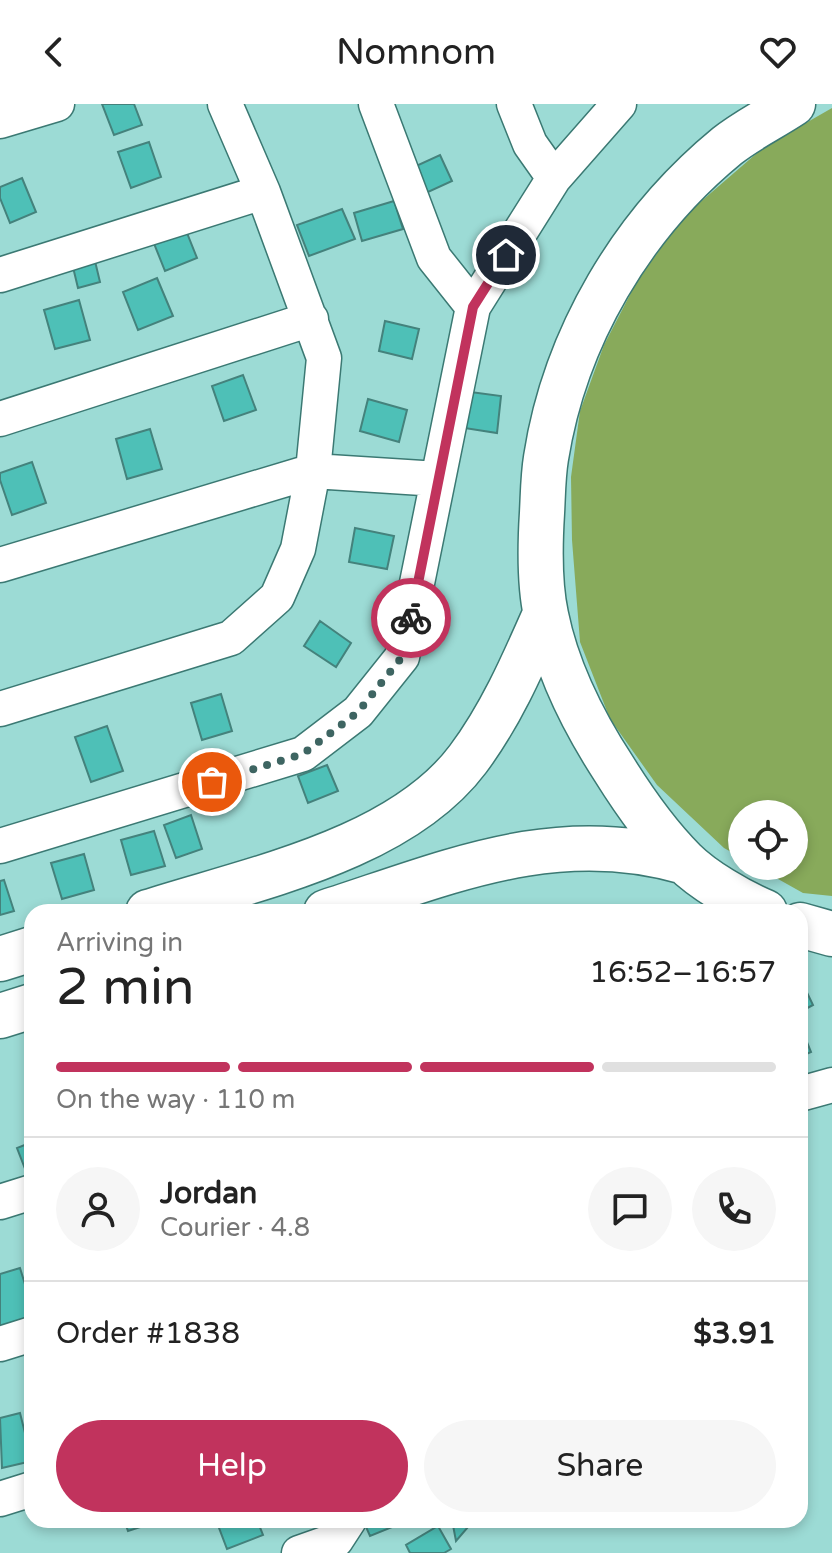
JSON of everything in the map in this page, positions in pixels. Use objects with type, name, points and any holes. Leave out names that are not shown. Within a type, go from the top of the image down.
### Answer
[{"type":"main road","points":[[746,904],[685,862],[642,811],[585,720],[567,680],[545,614],[541,540],[545,460],[560,394],[574,353],[596,308],[630,252],[670,200],[728,145],[793,104]]},
{"type":"main road","points":[[173,904],[322,857],[373,835],[424,802],[447,783],[481,741],[503,704],[545,614]]},
{"type":"main road","points":[[424,802],[423,828],[434,849],[444,857],[468,866]]},
{"type":"main road","points":[[351,904],[512,854],[586,847],[638,850],[685,862]]},
{"type":"main road","points":[[808,927],[832,934]]},
{"type":"main road","points":[[0,959],[24,952]]},
{"type":"main road","points":[[0,1016],[24,1008]]},
{"type":"street","points":[[0,121],[57,104]]},
{"type":"street","points":[[0,709],[231,638],[277,597],[298,549],[313,471],[324,358],[263,192],[225,104]]},
{"type":"street","points":[[376,104],[434,258],[473,307]]},
{"type":"street","points":[[514,104],[530,144],[554,178]]},
{"type":"street","points":[[0,846],[303,754],[358,712],[402,657],[473,307],[554,178],[619,104]]},
{"type":"street","points":[[0,275],[263,192]]},
{"type":"street","points":[[0,419],[311,319]]},
{"type":"street","points":[[0,565],[313,471],[438,479]]},
{"type":"street","points":[[808,1092],[832,1085]]},
{"type":"street","points":[[0,1202],[24,1194]]},
{"type":"street","points":[[0,1344],[24,1336]]},
{"type":"street","points":[[0,1499],[24,1492]]},
{"type":"street","points":[[299,1553],[336,1540],[344,1528]]},
{"type":"green space","points":[[832,108],[832,896],[803,893],[780,880],[808,880],[808,800],[728,800],[728,850],[724,848],[657,785],[610,719],[580,642],[572,540],[571,477],[580,411],[604,345],[636,283],[683,217],[764,147]]},
{"type":"building","points":[[102,104],[134,104],[142,125],[114,135]]},
{"type":"building","points":[[149,142],[161,177],[131,188],[118,152]]},
{"type":"building","points":[[440,155],[452,181],[415,198],[403,172]]},
{"type":"building","points":[[22,178],[36,212],[10,223],[0,198],[0,187]]},
{"type":"building","points":[[394,201],[403,229],[362,241],[354,213]]},
{"type":"building","points":[[342,209],[355,239],[309,256],[297,225]]},
{"type":"building","points":[[183,223],[197,258],[165,271],[151,236]]},
{"type":"building","points":[[94,257],[100,282],[78,288],[72,263]]},
{"type":"building","points":[[157,278],[173,316],[138,330],[123,292]]},
{"type":"building","points":[[79,300],[90,340],[55,349],[44,310]]},
{"type":"building","points":[[385,321],[419,329],[412,359],[379,351]]},
{"type":"building","points":[[243,375],[256,410],[224,421],[212,386]]},
{"type":"building","points":[[463,391],[501,396],[497,433],[458,427]]},
{"type":"building","points":[[368,399],[407,410],[399,442],[360,431]]},
{"type":"building","points":[[150,429],[162,469],[127,479],[116,439]]},
{"type":"building","points":[[32,462],[46,503],[12,515],[0,473]]},
{"type":"building","points":[[355,528],[394,536],[387,569],[349,562]]},
{"type":"building","points":[[320,621],[351,643],[336,667],[304,646]]},
{"type":"building","points":[[221,694],[232,731],[202,740],[191,703]]},
{"type":"building","points":[[107,726],[123,771],[91,782],[75,737]]},
{"type":"building","points":[[327,765],[338,791],[308,803],[298,776]]},
{"type":"building","points":[[191,815],[202,849],[176,858],[164,825]]},
{"type":"building","points":[[154,831],[165,866],[131,875],[121,840]]},
{"type":"building","points":[[84,854],[94,890],[62,899],[51,863]]},
{"type":"building","points":[[4,880],[14,911],[0,915],[0,881]]},
{"type":"building","points":[[24,1145],[24,1166],[17,1148]]},
{"type":"building","points":[[20,1268],[24,1281],[24,1324],[0,1332],[0,1274]]},
{"type":"building","points":[[20,1413],[24,1429],[24,1463],[2,1468],[0,1418]]},
{"type":"building","points":[[219,1528],[260,1528],[263,1535],[227,1549]]},
{"type":"building","points":[[366,1528],[390,1528],[370,1536]]},
{"type":"building","points":[[439,1528],[451,1549],[444,1553],[410,1553],[406,1545]]},
{"type":"building","points":[[454,1528],[467,1528],[456,1541]]},
{"type":"way so far","points":[[212,782],[303,754],[358,712],[402,657],[411,618]]},
{"type":"route","points":[[411,618],[473,307],[506,255]]}]
